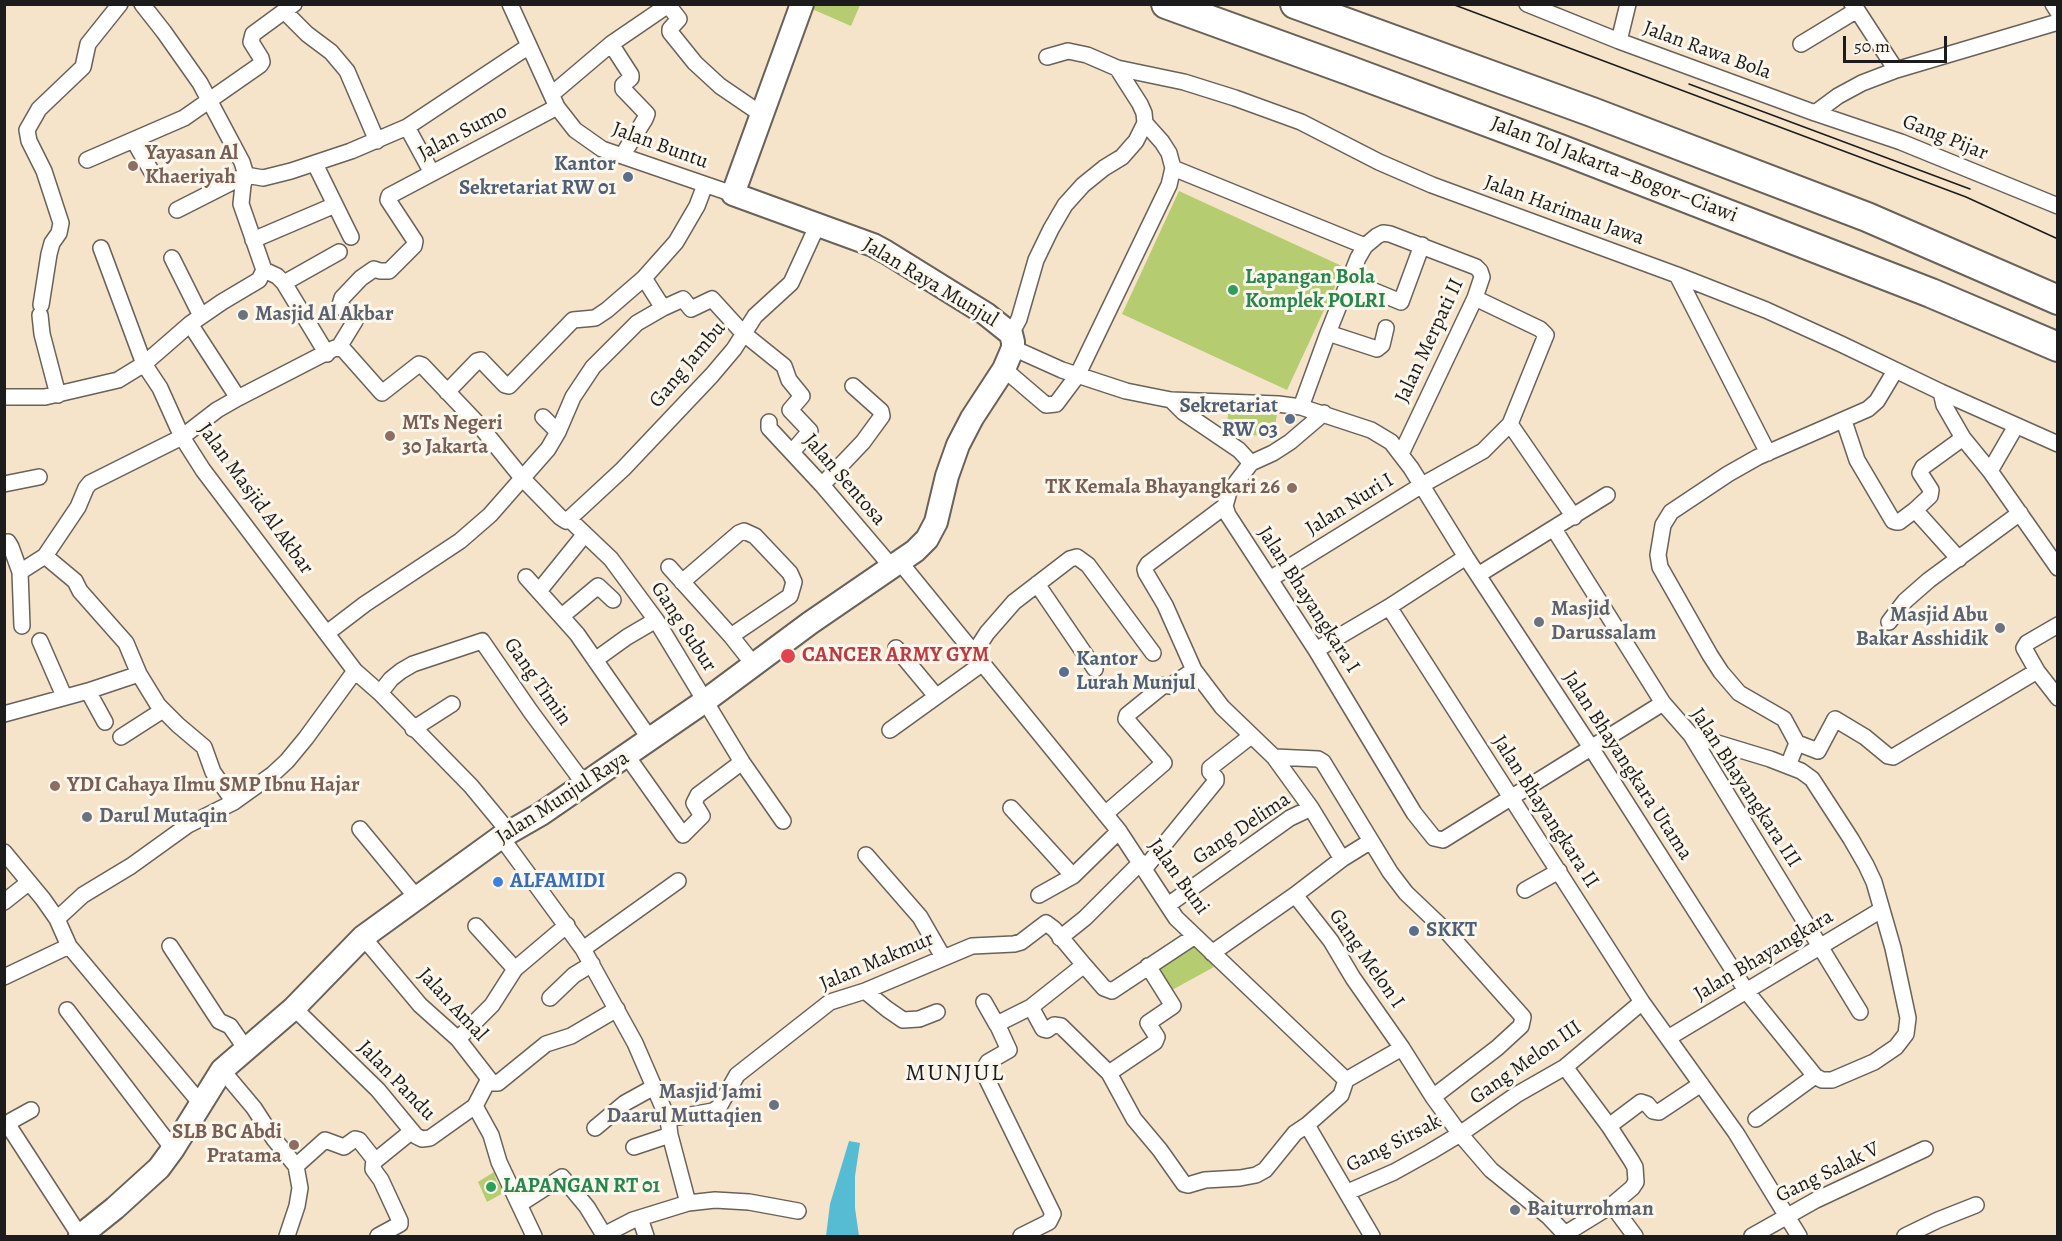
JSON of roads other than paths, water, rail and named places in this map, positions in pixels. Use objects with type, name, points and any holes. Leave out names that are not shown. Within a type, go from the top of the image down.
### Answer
[{"type":"highway","name":"Jalan Tol Jakarta–Bogor–Ciawi","points":[[1166,4],[1718,210],[1931,293],[2058,347]]},
{"type":"highway","points":[[1295,4],[1592,111],[1867,217],[2058,300]]},
{"type":"street","points":[[58,395],[42,334],[41,310],[49,254],[61,223],[44,171],[29,141],[27,130],[39,110],[83,67],[88,44],[120,4]]},
{"type":"street","points":[[20,572],[45,556],[78,507],[90,483],[182,436],[217,410],[238,398],[333,350],[284,284],[277,276],[264,270],[241,204],[246,175],[242,162],[210,99],[142,4]]},
{"type":"street","name":"Jalan Buntu","points":[[510,4],[555,100],[575,130],[602,149],[732,194]]},
{"type":"street","points":[[732,194],[802,4]]},
{"type":"street","points":[[1527,4],[1619,41]]},
{"type":"street","name":"Jalan Rawa Bola","points":[[1628,4],[1619,41],[1815,113]]},
{"type":"street","points":[[2053,4],[2058,12]]},
{"type":"street","points":[[668,5],[679,19],[670,32],[695,63],[720,86],[761,114]]},
{"type":"street","name":"Jalan Sumo","points":[[333,350],[355,321],[340,305],[342,298],[374,269],[389,271],[414,246],[415,241],[388,200],[389,196],[555,100],[610,44],[668,5]]},
{"type":"street","points":[[1801,44],[1854,7],[1896,70]]},
{"type":"street","points":[[87,160],[184,118],[260,65],[261,58],[251,42],[253,34],[289,8],[307,34],[331,52],[347,71],[377,141]]},
{"type":"street","points":[[1815,113],[1847,90],[1896,70],[2058,22]]},
{"type":"street","points":[[610,44],[631,75],[631,78],[623,85],[623,89],[647,114],[621,156]]},
{"type":"street","points":[[177,210],[246,175],[262,178],[315,164],[377,141],[407,127],[529,46]]},
{"type":"street","name":"Jalan Harimau Jawa","points":[[1047,57],[1068,51],[1087,54],[1117,68],[1184,82],[1301,122],[1432,185],[1677,275],[1811,330],[1941,393],[2058,444]]},
{"type":"street","points":[[1012,341],[1036,260],[1065,205],[1083,185],[1122,157],[1136,141],[1145,123],[1140,104],[1117,68]]},
{"type":"street","name":"Gang Pijar","points":[[1815,113],[1901,142],[2058,206]]},
{"type":"street","points":[[1004,369],[1046,405],[1056,404],[1077,376],[1169,185],[1173,168],[1169,153],[1145,123]]},
{"type":"street","points":[[407,127],[432,173]]},
{"type":"street","points":[[134,141],[153,174]]},
{"type":"street","points":[[315,164],[351,237]]},
{"type":"street","points":[[1173,168],[1365,246],[1328,333],[1300,408]]},
{"type":"street","points":[[447,392],[477,361],[481,360],[505,385],[509,386],[569,323],[576,319],[594,318],[644,278],[676,242],[697,206],[705,185]]},
{"type":"street","name":"Jalan Raya Munjul","points":[[732,194],[873,245],[986,314],[1012,341]]},
{"type":"street","points":[[253,240],[335,205]]},
{"type":"street","name":"Gang Jambu","points":[[569,519],[623,469],[712,375],[734,349],[755,316],[795,277],[818,224]]},
{"type":"street","name":"Jalan Merpati II","points":[[1365,246],[1383,233],[1390,234],[1476,267],[1482,277],[1475,298],[1401,454]]},
{"type":"street","points":[[1350,281],[1401,302],[1422,246]]},
{"type":"street","name":"Jalan Masjid Al Akbar","points":[[100,248],[144,364],[160,388],[182,436],[226,502],[355,671],[380,693],[477,793],[505,835]]},
{"type":"street","points":[[284,284],[339,252]]},
{"type":"street","points":[[172,258],[196,320],[238,398]]},
{"type":"street","points":[[4,397],[45,397],[118,380],[144,364],[196,320],[259,280],[264,270]]},
{"type":"street","points":[[1677,275],[1767,453]]},
{"type":"street","points":[[644,278],[663,308]]},
{"type":"street","points":[[327,633],[365,603],[460,541],[490,515],[548,449],[573,397],[593,367],[637,323],[683,299],[691,309],[711,298],[743,333],[784,366],[789,380],[801,395],[790,410],[810,431],[792,452]]},
{"type":"street","points":[[1475,298],[1540,329],[1546,335],[1510,424],[1574,517]]},
{"type":"street","points":[[1328,333],[1377,349],[1382,345],[1386,328]]},
{"type":"street","name":"Jalan Munjul Raya","points":[[80,1236],[159,1168],[174,1149],[222,1070],[294,1008],[363,937],[505,835],[541,814],[627,756],[895,563],[915,551],[927,538],[936,522],[947,476],[958,445],[972,418],[1004,369],[1012,341]]},
{"type":"street","name":"Jalan Bhayangkara Utama","points":[[1012,341],[1077,376],[1115,388],[1171,400],[1278,404],[1300,408],[1324,413],[1377,433],[1391,442],[1422,485],[1466,557],[1747,992],[1815,1076]]},
{"type":"street","name":"Gang Subur","points":[[333,350],[343,349],[382,393],[419,364],[422,365],[480,426],[523,479],[560,518],[566,521],[569,519],[611,559],[656,620],[742,762],[783,821]]},
{"type":"street","points":[[1895,371],[1877,400],[1868,409],[1767,453],[1728,474],[1671,512],[1663,525],[1658,555],[1660,567],[1721,672],[1739,693],[1784,719],[1797,743],[1818,751],[1835,719],[1865,737],[1888,756],[1893,757],[1982,706],[2037,671]]},
{"type":"street","points":[[822,485],[863,442],[882,416],[881,411],[854,386]]},
{"type":"street","points":[[1941,393],[1944,405],[1963,438],[1990,471],[2058,568]]},
{"type":"street","points":[[1171,400],[1183,412],[1239,450],[1251,463]]},
{"type":"street","points":[[1324,413],[1290,442],[1251,463],[1229,492],[1225,506],[1148,564],[1145,569],[1169,614],[1194,670],[1222,707],[1274,757],[1311,808],[1342,859]]},
{"type":"street","points":[[543,417],[558,432]]},
{"type":"street","points":[[1844,421],[1857,460],[1893,521],[1899,522],[1916,510],[1931,493],[1920,471],[1963,438]]},
{"type":"street","name":"Jalan Sentosa","points":[[769,422],[769,428],[895,563]]},
{"type":"street","name":"Jalan Nuri I","points":[[1270,579],[1422,485],[1483,451],[1510,424]]},
{"type":"street","points":[[1990,471],[2016,426]]},
{"type":"street","points":[[4,484],[39,477]]},
{"type":"street","points":[[1478,575],[1607,495]]},
{"type":"street","name":"Jalan Bhayangkara I","points":[[1225,506],[1234,525],[1316,650],[1414,813],[1434,838],[1443,840],[1512,798]]},
{"type":"street","points":[[1916,510],[1959,559]]},
{"type":"street","points":[[1889,622],[1915,592],[2020,513]]},
{"type":"street","name":"Jalan Bhayangkara III","points":[[1554,529],[1662,703],[1691,735],[1860,1012]]},
{"type":"street","points":[[682,582],[744,531],[755,536],[790,573],[794,582],[790,596],[731,636]]},
{"type":"street","points":[[539,591],[585,534]]},
{"type":"street","points":[[4,544],[8,542],[11,547],[20,572],[22,626]]},
{"type":"street","points":[[45,556],[75,581],[80,591],[126,643],[139,674],[163,710],[204,747],[213,772],[234,802]]},
{"type":"street","points":[[890,730],[936,696],[978,658],[1000,617],[1014,602],[1070,559],[1077,557],[1083,560],[1153,653]]},
{"type":"street","points":[[1316,650],[1389,607],[1466,557]]},
{"type":"street","name":"Jalan Buni","points":[[895,563],[978,658],[1119,831],[1176,918],[1346,1080]]},
{"type":"street","points":[[669,567],[754,665]]},
{"type":"street","points":[[526,577],[578,634],[650,739]]},
{"type":"street","points":[[1037,584],[1095,669]]},
{"type":"street","points":[[562,616],[598,586],[613,600]]},
{"type":"street","name":"Jalan Bhayangkara II","points":[[1389,607],[1642,1002],[1736,1133],[1799,1236]]},
{"type":"street","points":[[595,660],[656,620]]},
{"type":"street","points":[[2058,625],[2025,646],[2024,650],[2058,698]]},
{"type":"street","points":[[40,640],[64,696]]},
{"type":"street","name":"Gang Timin","points":[[380,693],[391,679],[413,664],[482,641],[585,785]]},
{"type":"street","points":[[896,648],[936,696]]},
{"type":"street","points":[[1105,814],[1164,763],[1126,719],[1127,716],[1164,685],[1170,686],[1194,670]]},
{"type":"street","points":[[57,919],[83,895],[131,866],[176,833],[234,802],[261,783],[287,761],[355,671]]},
{"type":"street","points":[[4,714],[88,691],[139,674]]},
{"type":"street","points":[[88,691],[105,722]]},
{"type":"street","points":[[1512,798],[1590,746],[1662,703]]},
{"type":"street","points":[[413,729],[452,704]]},
{"type":"street","points":[[121,737],[139,728],[163,710]]},
{"type":"street","points":[[1195,936],[1108,991],[1060,938],[1143,865],[1216,781],[1210,768],[1251,735]]},
{"type":"street","points":[[1691,735],[1745,750],[1801,771],[1812,779],[1832,808],[1874,882],[1893,948],[1908,1018],[1906,1034],[1896,1047],[1874,1062],[1832,1080],[1822,1080],[1815,1076],[1756,1119]]},
{"type":"street","points":[[1788,766],[1797,743]]},
{"type":"street","points":[[627,756],[683,835],[702,816],[694,803],[698,795],[742,762]]},
{"type":"street","points":[[1274,757],[1318,759],[1323,762],[1390,872],[1523,1017],[1521,1026],[1497,1048],[1433,1097]]},
{"type":"street","points":[[1011,808],[1072,876]]},
{"type":"street","name":"Gang Delima","points":[[1168,905],[1290,819],[1311,808]]},
{"type":"street","points":[[360,829],[417,898]]},
{"type":"street","points":[[1039,895],[1072,876],[1119,831]]},
{"type":"street","points":[[505,835],[584,950],[635,1043],[668,1119],[688,1203]]},
{"type":"street","points":[[1212,953],[1342,859],[1371,841]]},
{"type":"street","points":[[4,852],[57,919],[69,946],[202,1105]]},
{"type":"street","points":[[866,855],[920,917],[943,957]]},
{"type":"street","points":[[1525,890],[1559,871]]},
{"type":"street","points":[[584,950],[678,881]]},
{"type":"street","points":[[4,903],[28,883]]},
{"type":"street","name":"Gang Melon I","points":[[1295,895],[1332,941],[1353,978],[1460,1134],[1491,1170],[1549,1217],[1566,1235]]},
{"type":"street","name":"Jalan Bhayangkara","points":[[1668,1038],[1881,910]]},
{"type":"street","name":"Jalan Makmur","points":[[668,1119],[713,1111],[723,1101],[732,1082],[749,1064],[830,1002],[866,990],[972,946],[1021,942],[1046,923],[1060,938]]},
{"type":"street","points":[[458,1039],[492,1005],[515,969],[567,925]]},
{"type":"street","points":[[476,926],[515,969]]},
{"type":"street","name":"Jalan Amal","points":[[363,937],[420,1005],[458,1039],[489,1079]]},
{"type":"street","points":[[4,977],[69,946]]},
{"type":"street","points":[[170,946],[219,1022],[230,1026],[246,1049]]},
{"type":"street","points":[[550,998],[574,975],[592,964]]},
{"type":"street","points":[[997,1025],[1031,1007],[1084,965]]},
{"type":"street","points":[[1109,1073],[1155,1042],[1157,1037],[1148,1023],[1173,1006],[1148,966]]},
{"type":"street","points":[[866,990],[886,1009],[903,1020],[919,1019],[937,1012]]},
{"type":"street","points":[[984,1002],[1009,1050],[988,1062],[983,1071],[1053,1214],[1049,1222],[1021,1236]]},
{"type":"street","name":"Gang Melon III","points":[[1460,1134],[1516,1095],[1565,1067],[1642,1002]]},
{"type":"street","points":[[1031,1007],[1043,1029],[1047,1030],[1054,1025],[1061,1026],[1109,1073],[1134,1119],[1164,1155],[1181,1182],[1188,1185],[1205,1180],[1256,1175],[1265,1170],[1295,1133],[1341,1095],[1346,1080],[1402,1048]]},
{"type":"street","name":"Jalan Pandu","points":[[294,1008],[378,1090],[412,1131],[422,1139],[430,1138],[475,1106]]},
{"type":"street","points":[[534,1236],[499,1162],[491,1135],[475,1106],[489,1079],[493,1083],[498,1083],[546,1044],[572,1036],[617,1009]]},
{"type":"street","points":[[67,1010],[174,1149]]},
{"type":"street","points":[[1565,1067],[1609,1126],[1631,1160],[1636,1175],[1636,1182],[1632,1188],[1612,1205],[1566,1235]]},
{"type":"street","points":[[222,1070],[254,1108],[274,1139],[296,1166],[300,1188],[297,1206],[286,1236]]},
{"type":"street","points":[[1609,1126],[1641,1102],[1647,1104],[1653,1111],[1659,1112],[1701,1084]]},
{"type":"street","points":[[595,1128],[625,1103],[654,1087]]},
{"type":"street","points":[[31,1110],[11,1121],[10,1128],[80,1236]]},
{"type":"street","points":[[1307,1125],[1372,1236]]},
{"type":"street","points":[[378,1236],[400,1224],[400,1221],[381,1180],[373,1169],[375,1161],[412,1131]]},
{"type":"street","name":"Gang Sirsak","points":[[1348,1192],[1394,1172],[1460,1134]]},
{"type":"street","points":[[634,1147],[655,1138],[670,1135]]},
{"type":"street","points":[[296,1166],[326,1140],[344,1146],[355,1139],[359,1140],[375,1161]]},
{"type":"street","name":"Gang Salak V","points":[[1752,1236],[1816,1200],[1925,1149]]},
{"type":"street","points":[[520,1204],[562,1178],[587,1207],[603,1236],[621,1225],[688,1203],[716,1200],[749,1202],[798,1211]]},
{"type":"street","points":[[1612,1205],[1635,1236]]},
{"type":"street","points":[[1905,1236],[1976,1205]]},
{"type":"street","points":[[640,1218],[646,1236]]},
{"type":"water","points":[[849,1141],[860,1143],[855,1176],[855,1208],[859,1236],[826,1236],[830,1204]]},
{"type":"tram line","points":[[1452,4],[1966,197],[2058,239]]},
{"type":"tram line","points":[[1689,84],[1970,189]]},
{"type":"place","name":"Yayasan Al Khaeriyah","points":[[133,166]]},
{"type":"place","name":"Kantor Sekretariat RW 01","points":[[628,177]]},
{"type":"place","name":"Lapangan Bola Komplek POLRI","points":[[1233,290]]},
{"type":"place","name":"Masjid Al Akbar","points":[[243,315]]},
{"type":"place","name":"Sekretariat RW 03","points":[[1290,419]]},
{"type":"place","name":"MTs Negeri 30 Jakarta","points":[[390,436]]},
{"type":"place","name":"TK Kemala Bhayangkari 26","points":[[1292,488]]},
{"type":"place","name":"Masjid Darussalam","points":[[1539,622]]},
{"type":"place","name":"Masjid Abu Bakar Asshidik","points":[[2000,628]]},
{"type":"place","name":"CANCER ARMY GYM","points":[[788,656]]},
{"type":"place","name":"Kantor Lurah Munjul","points":[[1064,672]]},
{"type":"place","name":"YDI Cahaya Ilmu SMP Ibnu Hajar","points":[[55,786]]},
{"type":"place","name":"Darul Mutaqin","points":[[87,817]]},
{"type":"place","name":"ALFAMIDI","points":[[498,882]]},
{"type":"place","name":"SKKT","points":[[1414,931]]},
{"type":"place","name":"Masjid Jami Daarul Muttaqien","points":[[774,1105]]},
{"type":"place","name":"SLB BC Abdi Pratama","points":[[294,1145]]},
{"type":"place","name":"LAPANGAN RT 01","points":[[491,1187]]},
{"type":"place","name":"Baiturrohman","points":[[1515,1210]]},
{"type":"district","name":"MUNJUL","points":[[955,1074]]}]
